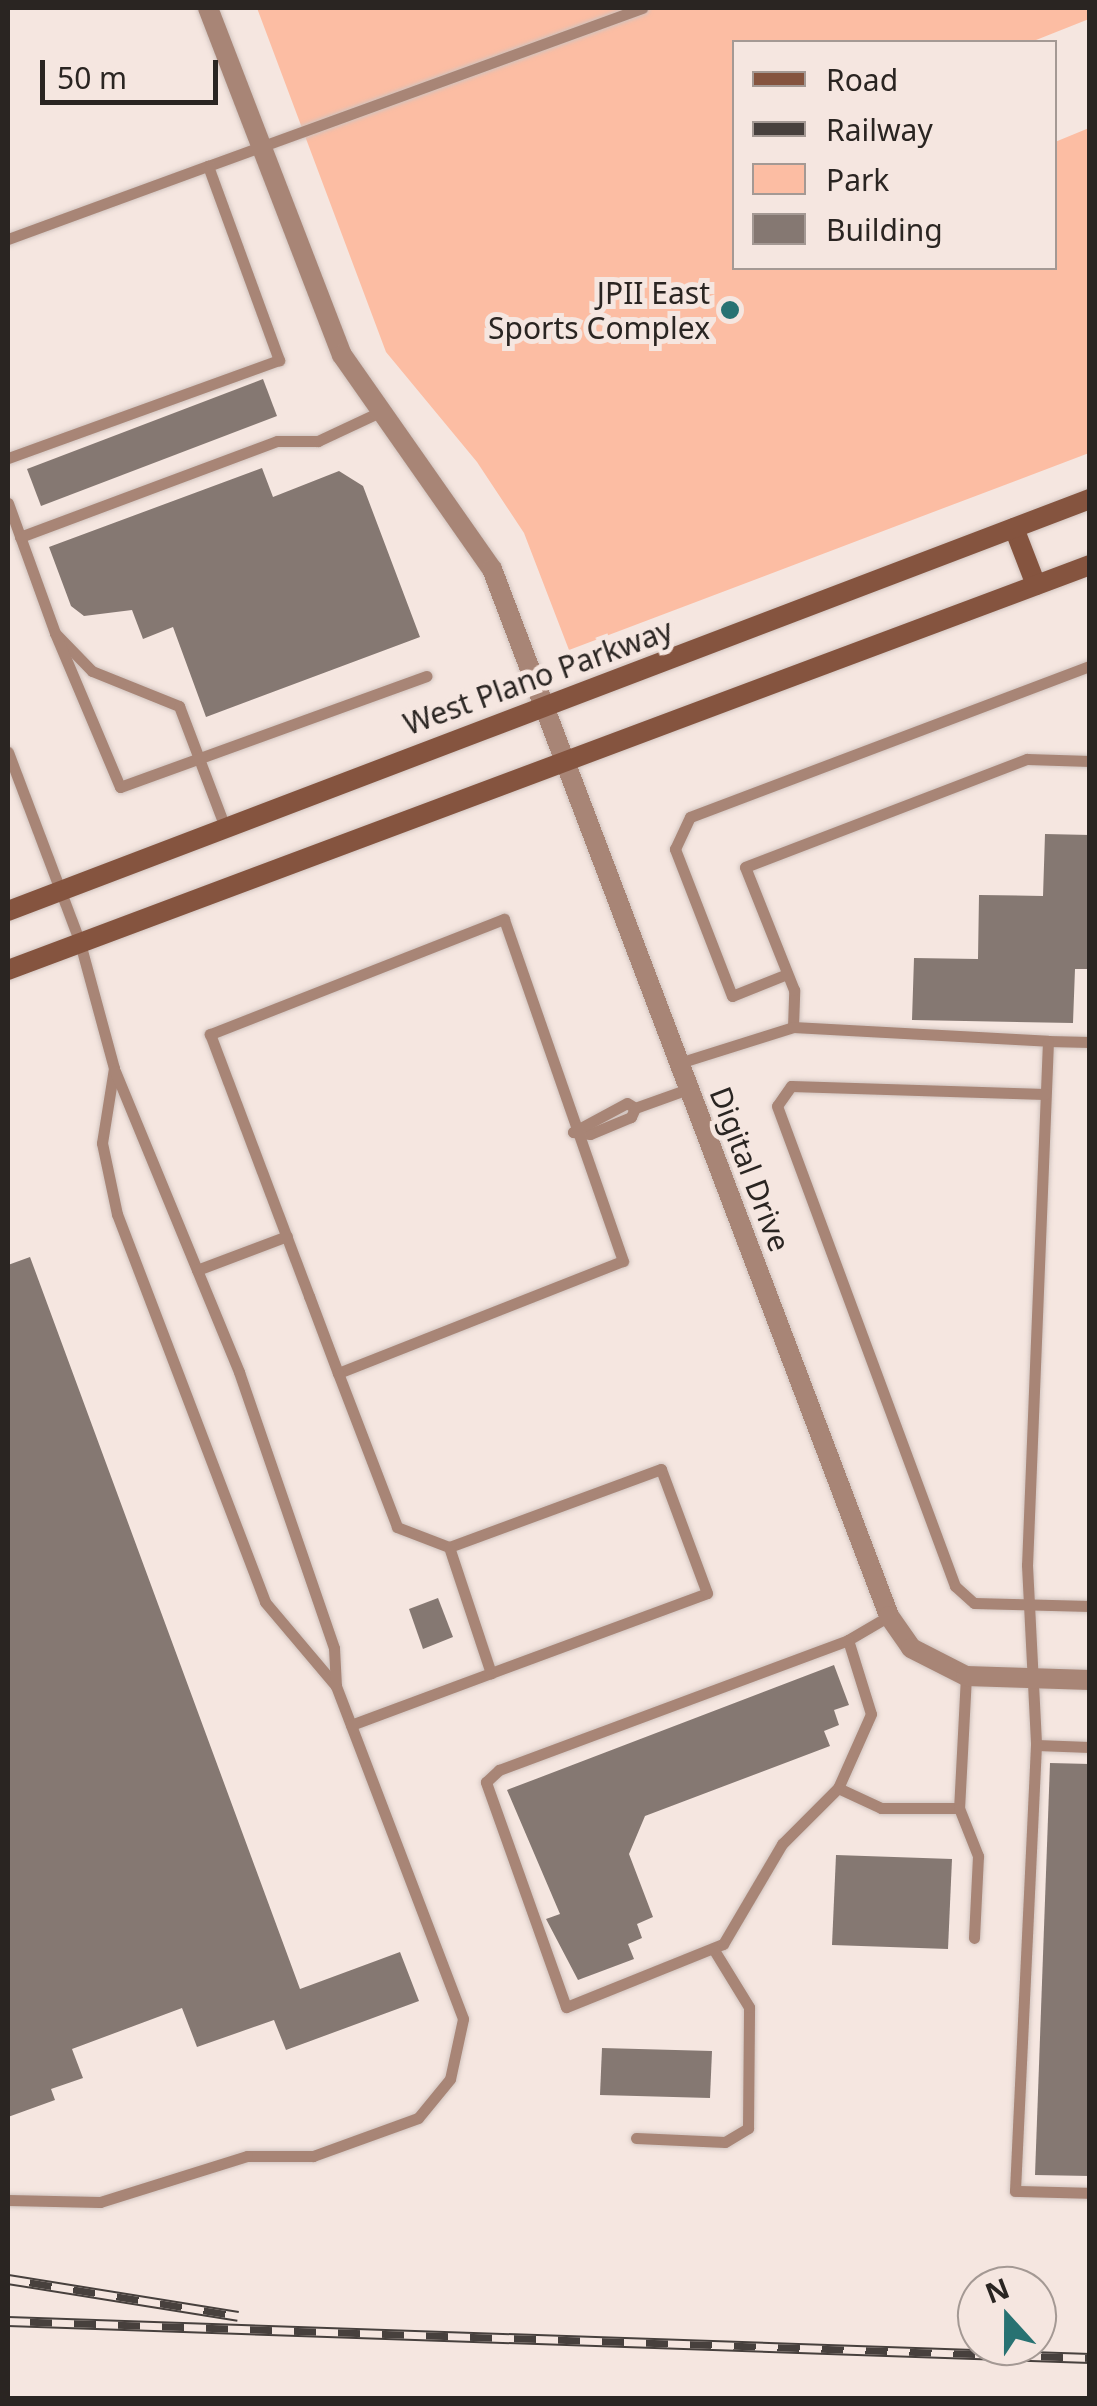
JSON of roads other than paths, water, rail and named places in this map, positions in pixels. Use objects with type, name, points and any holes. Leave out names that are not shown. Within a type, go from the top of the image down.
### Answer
[{"type":"main road","name":"West Plano Parkway","points":[[8,911],[1090,499]]},
{"type":"main road","points":[[1014,528],[1036,584]]},
{"type":"main road","points":[[8,970],[1090,565]]},
{"type":"street","name":"Digital Drive","points":[[208,8],[342,355],[477,541],[889,1616],[911,1648],[966,1676]]},
{"type":"street","points":[[966,1676],[1090,1680]]},
{"type":"lane","points":[[8,240],[642,8]]},
{"type":"lane","points":[[8,458],[279,360],[208,166]]},
{"type":"lane","points":[[20,537],[277,441],[318,441],[382,411]]},
{"type":"lane","points":[[8,503],[55,633],[120,786],[200,762],[427,676]]},
{"type":"lane","points":[[55,633],[92,670],[179,706],[225,827]]},
{"type":"lane","points":[[788,974],[732,996],[676,849],[690,817],[1090,666]]},
{"type":"lane","points":[[8,752],[80,943],[114,1068],[239,1372],[334,1648],[336,1686],[462,2019],[450,2079],[436,2102],[418,2118],[313,2156],[246,2156],[100,2202],[8,2200]]},
{"type":"lane","points":[[793,1026],[788,974],[745,867],[1027,760],[1090,761]]},
{"type":"lane","points":[[338,1372],[624,1260],[573,1132],[504,919],[210,1034],[396,1526],[449,1547],[661,1469],[707,1593],[351,1726]]},
{"type":"lane","points":[[679,1063],[793,1026],[1090,1042]]},
{"type":"lane","points":[[1048,1041],[1026,1604],[1036,1745],[1015,2191],[1090,2193]]},
{"type":"lane","points":[[114,1068],[102,1143],[117,1214],[266,1602],[336,1686]]},
{"type":"lane","points":[[1045,1094],[791,1086],[777,1106],[955,1586],[974,1603],[1090,1606]]},
{"type":"lane","points":[[573,1132],[590,1134],[635,1108],[688,1088]]},
{"type":"lane","points":[[197,1270],[287,1236]]},
{"type":"lane","points":[[449,1547],[491,1674]]},
{"type":"lane","points":[[848,1640],[871,1714],[838,1788],[782,1844],[740,1925],[714,1950],[566,2007],[486,1782],[499,1770],[848,1640],[889,1616]]},
{"type":"lane","points":[[966,1676],[959,1808],[978,1856],[974,1938]]},
{"type":"lane","points":[[1036,1745],[1090,1748]]},
{"type":"lane","points":[[838,1788],[881,1808],[959,1808]]},
{"type":"lane","points":[[636,2138],[725,2142],[748,2128],[749,2006],[714,1950]]},
{"type":"railway","points":[[8,2279],[238,2316]]},
{"type":"railway","points":[[8,2321],[1090,2358]]},
{"type":"place","name":"JPII East Sports Complex","points":[[730,310]]}]
